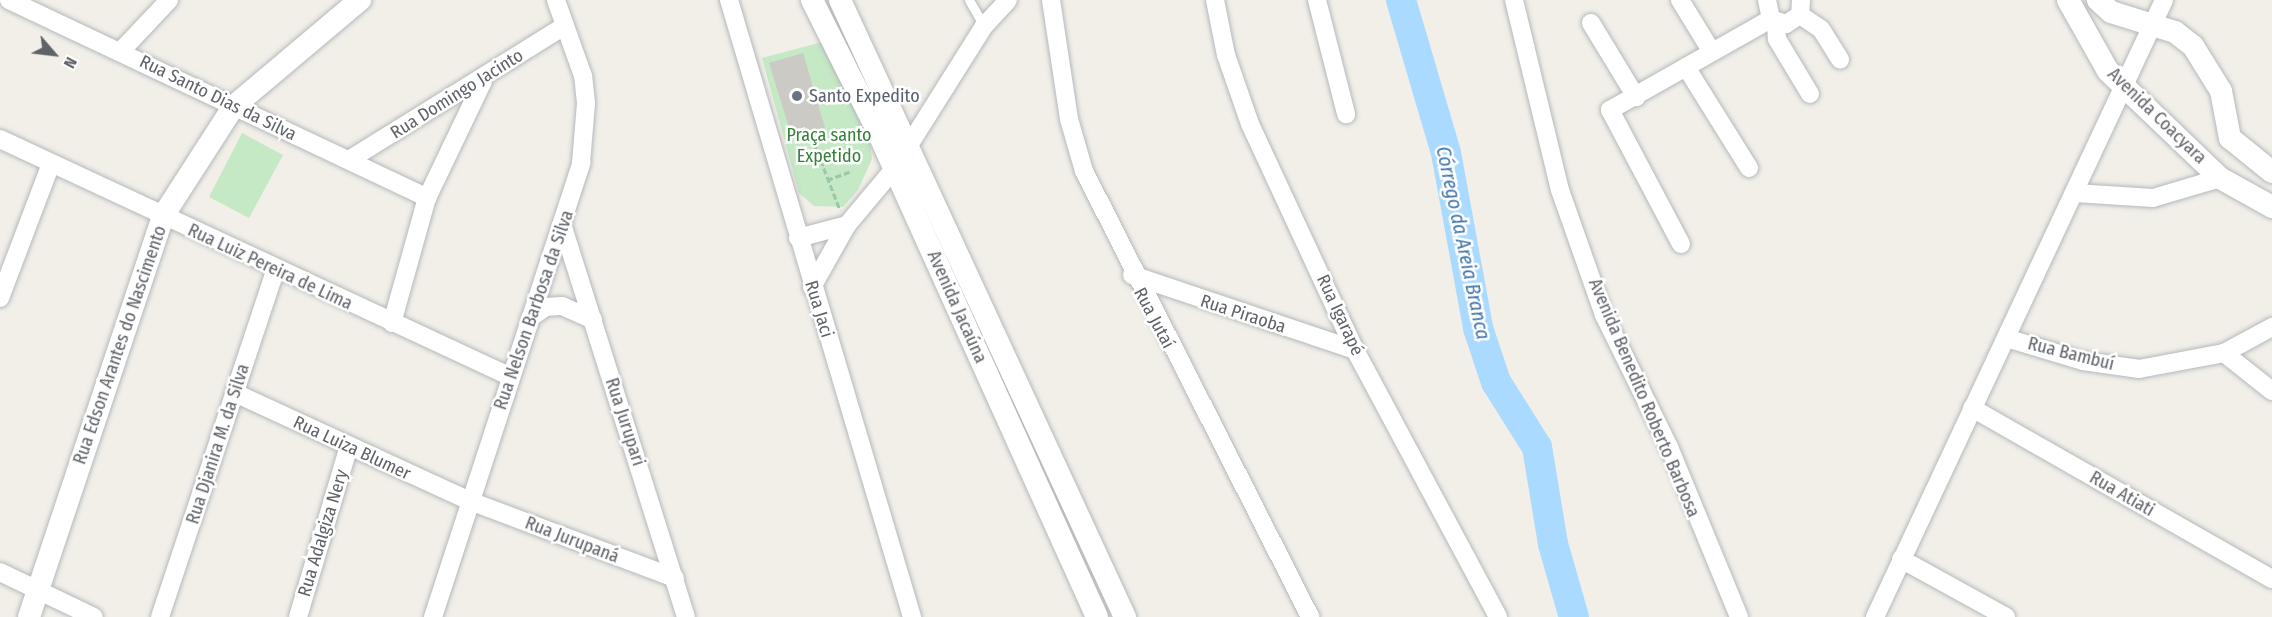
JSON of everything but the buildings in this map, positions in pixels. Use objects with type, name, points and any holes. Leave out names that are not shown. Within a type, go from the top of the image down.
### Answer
[{"type":"street","name":"Rua Santo Dias da Silva","points":[[9,0],[121,51],[427,198]]},
{"type":"street","points":[[121,51],[170,0]]},
{"type":"street","name":"Rua Edson Arantes do Nascimento","points":[[29,617],[163,216],[234,106],[360,0]]},
{"type":"street","name":"Rua Nelson Barbosa da Silva","points":[[434,617],[509,376],[564,227],[582,163],[586,103],[556,0]]},
{"type":"street","name":"Rua Jaci","points":[[729,0],[812,287],[912,617]]},
{"type":"street","name":"Avenida Jacaúna","points":[[812,0],[894,169],[1097,617]]},
{"type":"street","name":"Avenida Jacaúna","points":[[840,0],[909,141],[1125,617]]},
{"type":"street","points":[[812,287],[847,225],[894,169],[909,141],[984,27],[1008,0]]},
{"type":"street","name":"Rua Jutaí","points":[[1052,0],[1069,119],[1084,171],[1132,275],[1310,617]]},
{"type":"street","name":"Rua Igarapé","points":[[1215,0],[1226,55],[1250,124],[1354,350],[1498,617]]},
{"type":"street","points":[[1317,0],[1346,114]]},
{"type":"street","name":"Avenida Benedito Roberto Barbosa","points":[[1514,0],[1560,190],[1604,315],[1660,428],[1739,617]]},
{"type":"street","points":[[1680,0],[1712,52]]},
{"type":"street","points":[[1767,0],[1777,39],[1810,94]]},
{"type":"street","name":"Avenida Coacyara","points":[[2068,0],[2108,71],[2220,178],[2272,207]]},
{"type":"street","name":"Avenida Coacyara","points":[[2098,0],[2111,12],[2154,22],[2175,32],[2208,64],[2221,91],[2230,138],[2272,172]]},
{"type":"street","points":[[1875,617],[2164,0]]},
{"type":"street","points":[[1681,244],[1610,110],[1686,66],[1773,21],[1786,24],[1800,8],[1821,29],[1840,60]]},
{"type":"street","points":[[1592,23],[1636,97]]},
{"type":"street","name":"Rua Domingo Jacinto","points":[[349,160],[483,81],[564,26]]},
{"type":"street","points":[[1686,66],[1749,168]]},
{"type":"street","points":[[392,323],[427,198],[483,81]]},
{"type":"street","name":"Rua Luiz Pereira de Lima","points":[[0,139],[275,272],[509,376]]},
{"type":"street","points":[[2,287],[51,164]]},
{"type":"street","points":[[2075,193],[2153,198],[2220,178]]},
{"type":"street","points":[[798,238],[847,225]]},
{"type":"street","name":"Rua Jurupari","points":[[564,227],[686,617]]},
{"type":"street","name":"Rua Djanira M. da Silva","points":[[160,617],[275,272]]},
{"type":"street","name":"Rua Piraoba","points":[[1132,275],[1354,350]]},
{"type":"street","points":[[530,318],[546,308],[562,306],[593,320]]},
{"type":"street","name":"Rua Bambuí","points":[[2006,338],[2083,361],[2139,369],[2224,353],[2272,327]]},
{"type":"street","points":[[2224,353],[2272,391]]},
{"type":"street","name":"Rua Luiza Blumer","points":[[235,393],[348,449],[470,501]]},
{"type":"street","name":"Rua Atiati","points":[[1972,408],[2272,579]]},
{"type":"street","name":"Rua Adalgiza Nery","points":[[298,617],[348,449]]},
{"type":"street","name":"Rua Jurupaná","points":[[470,501],[675,578]]},
{"type":"street","points":[[1901,559],[2006,617]]},
{"type":"street","points":[[0,572],[94,617]]},
{"type":"lane","points":[[969,0],[984,27]]},
{"type":"path","points":[[814,143],[847,225]]},
{"type":"path","points":[[827,180],[852,171]]},
{"type":"green space","name":"Praça santo Expetido","points":[[826,41],[869,134],[872,159],[858,190],[843,207],[814,206],[799,193],[762,58]]},
{"type":"green space","points":[[242,133],[283,155],[249,218],[209,197]]},
{"type":"waterway","name":"Córrego da Areia Branca","points":[[1401,0],[1446,153],[1478,328],[1496,382],[1537,447],[1553,544],[1574,617]]},
{"type":"place","name":"Santo Expedito","points":[[797,96]]}]
